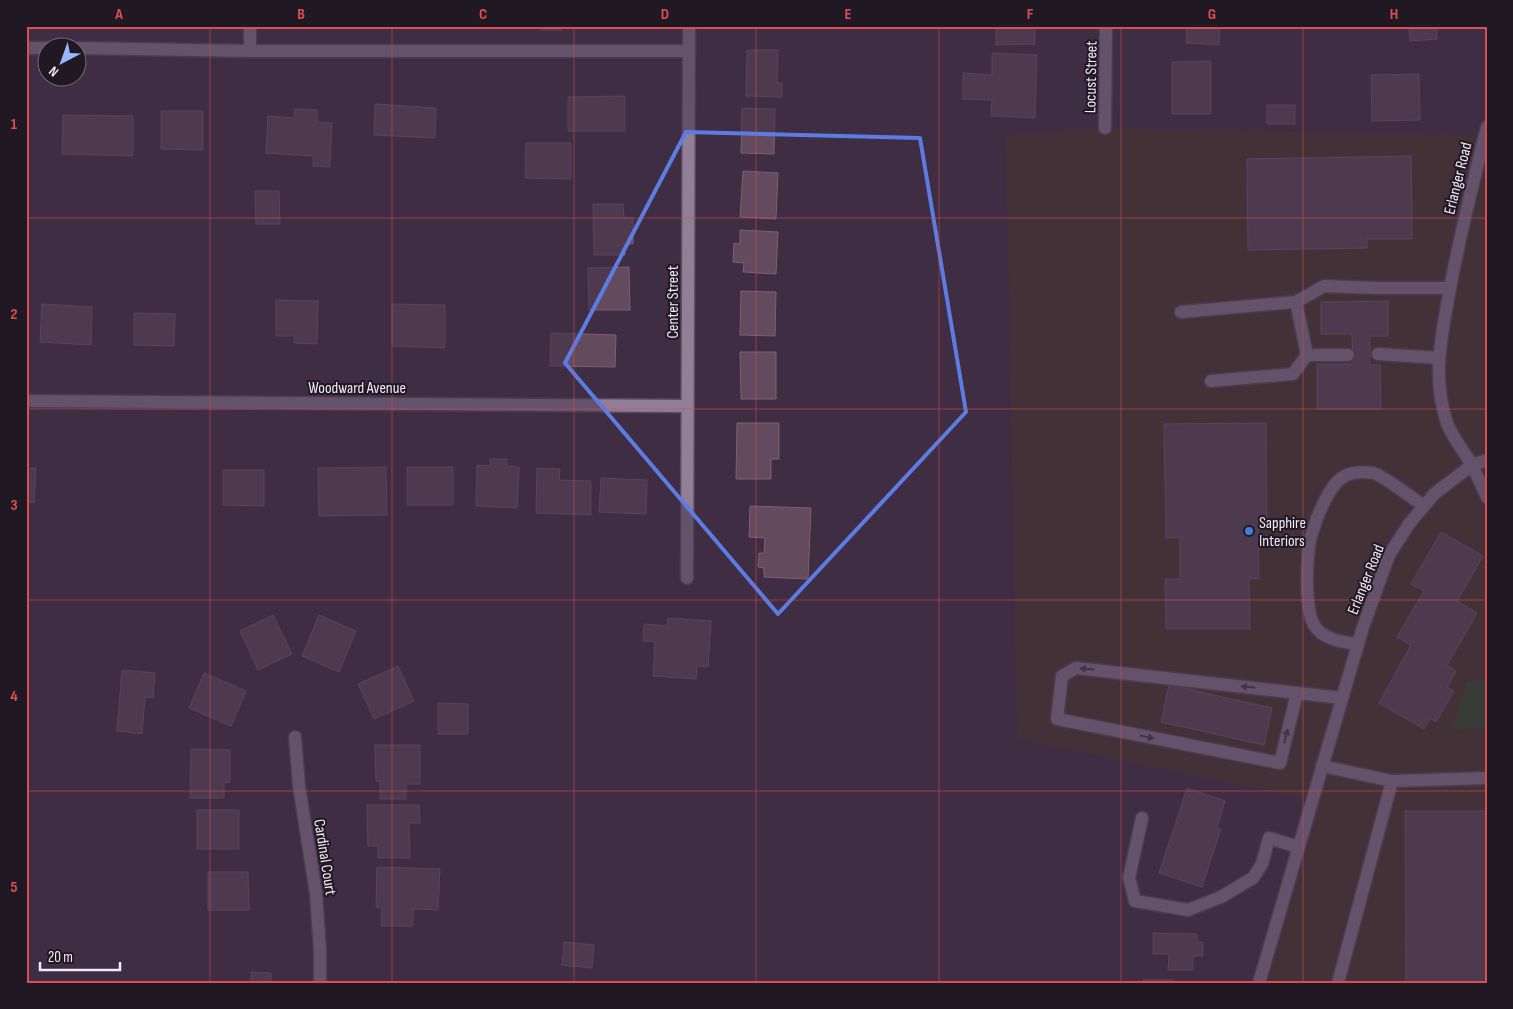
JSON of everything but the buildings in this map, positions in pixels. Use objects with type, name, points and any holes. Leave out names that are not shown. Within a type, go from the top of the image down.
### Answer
[{"type":"street","points":[[250,26],[250,50]]},
{"type":"street","name":"Center Street","points":[[687,578],[689,26]]},
{"type":"street","name":"Locust Street","points":[[1105,128],[1106,26]]},
{"type":"street","points":[[88,48],[689,51]]},
{"type":"street","name":"Erlanger Road","points":[[1259,983],[1358,644],[1389,555],[1409,524],[1434,494],[1472,465],[1447,425],[1440,400],[1439,358],[1458,244],[1487,127]]},
{"type":"street","points":[[1181,312],[1296,302],[1324,286],[1450,288]]},
{"type":"street","points":[[1211,381],[1294,374],[1307,355],[1296,302]]},
{"type":"street","points":[[1378,354],[1439,358]]},
{"type":"street","points":[[1307,355],[1348,355]]},
{"type":"street","name":"Woodward Avenue","points":[[26,401],[687,406]]},
{"type":"street","points":[[1487,460],[1472,465],[1487,497]]},
{"type":"street","points":[[1358,644],[1338,641],[1323,634],[1314,625],[1309,611],[1309,548],[1312,531],[1319,514],[1338,481],[1352,473],[1363,472],[1376,473],[1424,506]]},
{"type":"street","points":[[1296,693],[1280,762],[1056,719],[1062,676],[1076,668],[1342,698]]},
{"type":"street","name":"Cardinal Court","points":[[295,736],[299,786],[316,894],[320,983]]},
{"type":"street","points":[[1322,766],[1392,781],[1487,778]]},
{"type":"street","points":[[1338,983],[1392,781]]},
{"type":"street","points":[[1142,818],[1129,878],[1135,901],[1188,910],[1221,897],[1253,878],[1262,864],[1269,838],[1298,847]]},
{"type":"highlighted area","points":[[686,132],[920,138],[966,412],[778,614],[565,363]]},
{"type":"shaded area","points":[[1487,127],[1487,983],[1259,983],[1312,800],[1017,738],[1006,136],[1105,128],[1484,136]]},
{"type":"green space","points":[[1487,681],[1487,728],[1452,729],[1467,682]]},
{"type":"place","name":"Sapphire Interiors","points":[[1249,531]]}]
